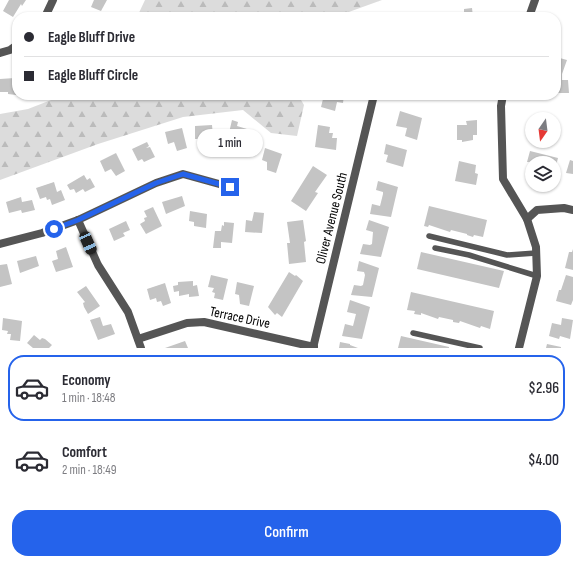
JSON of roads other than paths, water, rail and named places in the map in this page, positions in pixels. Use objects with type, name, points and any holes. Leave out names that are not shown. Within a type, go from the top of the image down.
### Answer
[{"type":"street","points":[[47,12],[53,0]]},
{"type":"street","points":[[531,12],[535,0]]},
{"type":"street","points":[[0,53],[12,49]]},
{"type":"street","name":"Oliver Avenue South","points":[[314,347],[373,100]]},
{"type":"street","points":[[502,100],[501,106],[504,179],[526,219],[536,247],[537,276],[519,348]]},
{"type":"street","points":[[0,244],[42,233],[78,220],[156,183],[183,174],[230,187]]},
{"type":"street","points":[[526,219],[538,210],[564,208],[573,210]]},
{"type":"street","points":[[78,220],[98,265],[128,312],[141,348]]},
{"type":"street","name":"Terrace Drive","points":[[138,340],[187,324],[204,322],[314,347]]},
{"type":"lane","points":[[429,236],[507,255],[536,253]]},
{"type":"lane","points":[[435,248],[470,255],[537,276]]},
{"type":"lane","points":[[413,333],[480,348]]}]
